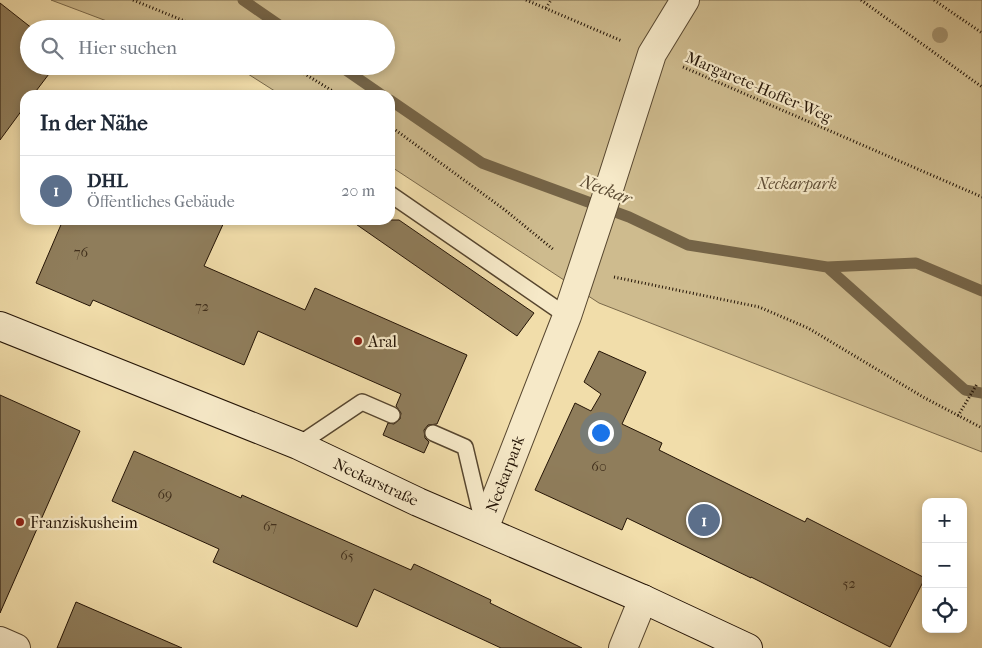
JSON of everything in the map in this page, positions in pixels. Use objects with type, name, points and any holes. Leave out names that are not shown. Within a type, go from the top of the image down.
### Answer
[{"type":"main road","name":"Neckarpark","points":[[484,529],[566,316],[588,248],[608,195],[652,54],[685,0]]},
{"type":"main road","name":"Neckarstraße","points":[[0,326],[298,445],[418,502],[643,599],[748,648]]},
{"type":"main road","points":[[624,648],[643,599]]},
{"type":"main road","points":[[0,641],[16,648]]},
{"type":"lane","points":[[395,197],[566,316]]},
{"type":"lane","points":[[298,445],[362,402],[392,415]]},
{"type":"lane","points":[[433,434],[465,448],[484,529]]},
{"type":"path","points":[[133,0],[182,20]]},
{"type":"path","name":"Margarete-Hoffer-Weg","points":[[526,0],[982,197]]},
{"type":"path","points":[[546,8],[551,0]]},
{"type":"path","points":[[860,0],[982,87]]},
{"type":"path","points":[[934,0],[982,32]]},
{"type":"path","points":[[307,75],[331,90]]},
{"type":"path","points":[[395,130],[505,210],[558,254]]},
{"type":"path","points":[[611,276],[758,307],[808,328],[958,416],[982,428]]},
{"type":"path","points":[[958,416],[976,384]]},
{"type":"green space","name":"Neckarpark","points":[[51,0],[982,0],[982,452],[599,303],[395,169],[395,90],[273,90],[250,75],[395,75],[395,20],[104,20]]},
{"type":"building","points":[[0,3],[22,20],[20,20],[20,75],[48,75],[37,90],[20,90],[20,113],[0,140]]},
{"type":"building","points":[[395,220],[399,220],[534,313],[517,336],[357,225],[395,225]]},
{"type":"building","points":[[61,225],[223,225],[204,266],[305,310],[315,288],[467,355],[437,424],[428,425],[424,430],[425,438],[429,442],[424,453],[383,435],[388,423],[394,424],[400,419],[401,413],[396,406],[401,394],[258,331],[244,365],[93,300],[90,306],[36,283]]},
{"type":"building","points":[[599,351],[646,372],[622,424],[662,443],[659,450],[805,522],[807,518],[922,576],[922,584],[890,647],[751,577],[627,518],[622,530],[535,490],[575,403],[591,411],[601,394],[584,382]]},
{"type":"building","name":"Franziskusheim","points":[[0,395],[80,431],[0,613]]},
{"type":"building","points":[[134,451],[241,498],[242,495],[411,570],[414,564],[491,600],[490,603],[582,648],[501,648],[374,589],[357,627],[213,562],[219,549],[112,501]]},
{"type":"building","points":[[76,602],[182,648],[57,648]]},
{"type":"waterway","name":"Neckar","points":[[243,0],[272,20]]},
{"type":"waterway","name":"Neckar","points":[[353,75],[375,90]]},
{"type":"waterway","name":"Neckar","points":[[395,103],[482,163],[629,217],[688,245],[827,267],[965,390],[982,393]]},
{"type":"waterway","name":"Neckar","points":[[827,267],[916,263],[982,291]]},
{"type":"place","name":"Aral","points":[[358,341]]},
{"type":"place","name":"DHL","points":[[704,520]]},
{"type":"place","name":"Franziskusheim","points":[[20,522]]}]
